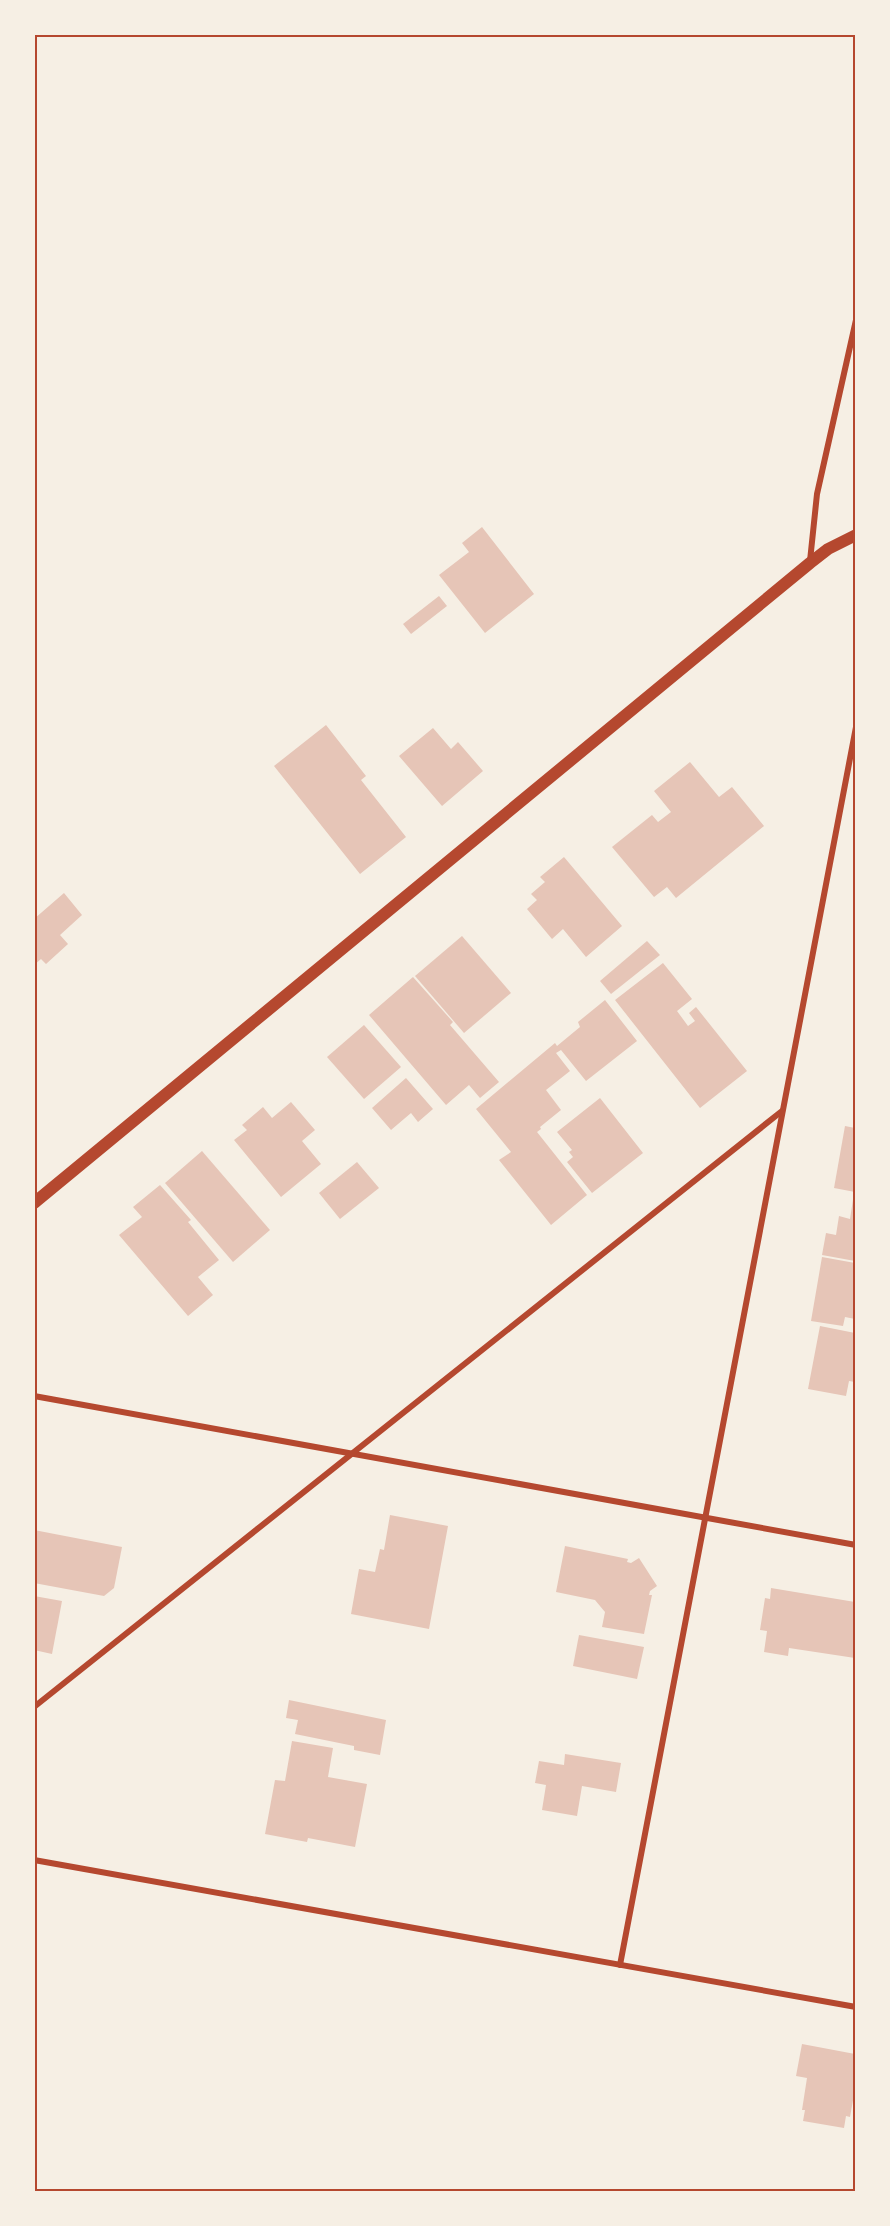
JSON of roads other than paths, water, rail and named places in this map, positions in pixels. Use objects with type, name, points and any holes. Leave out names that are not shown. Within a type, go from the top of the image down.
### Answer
[{"type":"main road","points":[[34,1203],[810,562],[828,549],[855,535]]},
{"type":"street","points":[[810,562],[817,494],[855,320]]},
{"type":"street","points":[[620,1965],[855,727]]},
{"type":"street","points":[[34,1707],[783,1110]]},
{"type":"street","points":[[34,1396],[855,1545]]},
{"type":"street","points":[[34,1860],[855,2007]]}]
